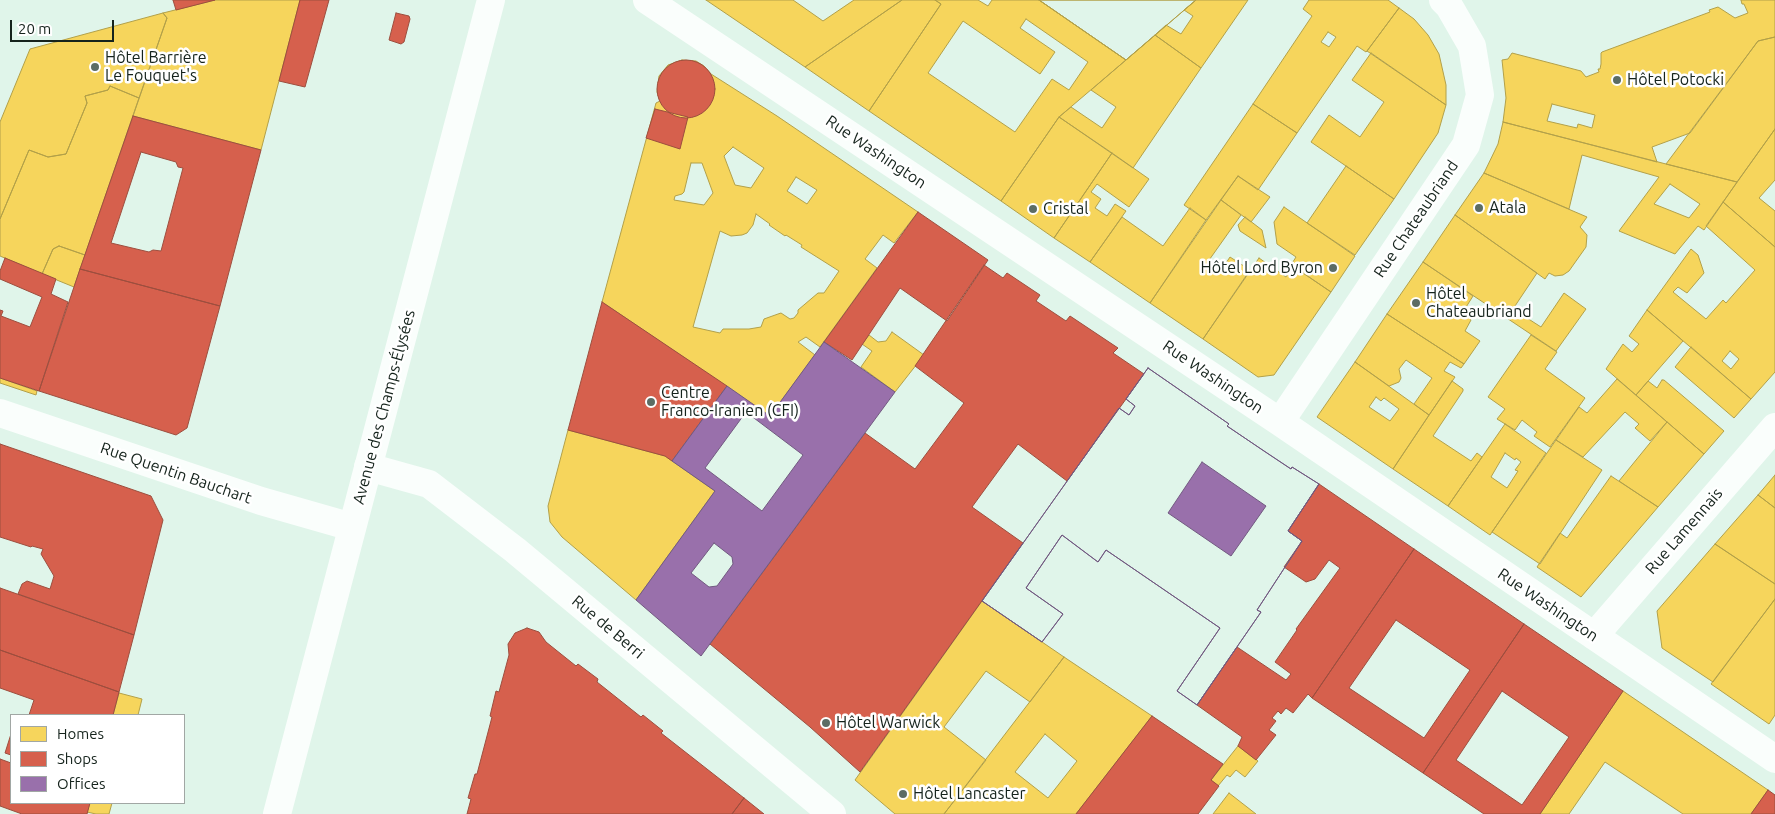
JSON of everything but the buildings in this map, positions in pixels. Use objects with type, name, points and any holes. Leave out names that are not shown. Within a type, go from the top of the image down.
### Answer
[{"type":"street","name":"Avenue des Champs-Élysées","points":[[277,814],[491,0]]},
{"type":"street","name":"Rue Washington","points":[[647,0],[1280,422],[1775,759]]},
{"type":"street","name":"Rue Chateaubriand","points":[[1280,422],[1466,145],[1480,95],[1472,46],[1444,0]]},
{"type":"street","name":"Rue Quentin Bauchart","points":[[0,413],[260,501],[352,528]]},
{"type":"street","name":"Rue Lamennais","points":[[1594,636],[1775,426]]},
{"type":"street","name":"Rue de Berri","points":[[368,467],[429,484],[515,550],[832,814]]},
{"type":"place","name":"Hôtel Barrière Le Fouquet's","points":[[95,67]]},
{"type":"place","name":"Hôtel Potocki","points":[[1617,80]]},
{"type":"place","name":"Atala","points":[[1479,208]]},
{"type":"place","name":"Cristal","points":[[1033,209]]},
{"type":"place","name":"Hôtel Lord Byron","points":[[1333,268]]},
{"type":"place","name":"Hôtel Chateaubriand","points":[[1416,303]]},
{"type":"place","name":"Centre Franco-Iranien (CFI)","points":[[651,402]]},
{"type":"place","name":"Hôtel Warwick","points":[[826,723]]},
{"type":"place","name":"Hôtel Lancaster","points":[[903,794]]}]
